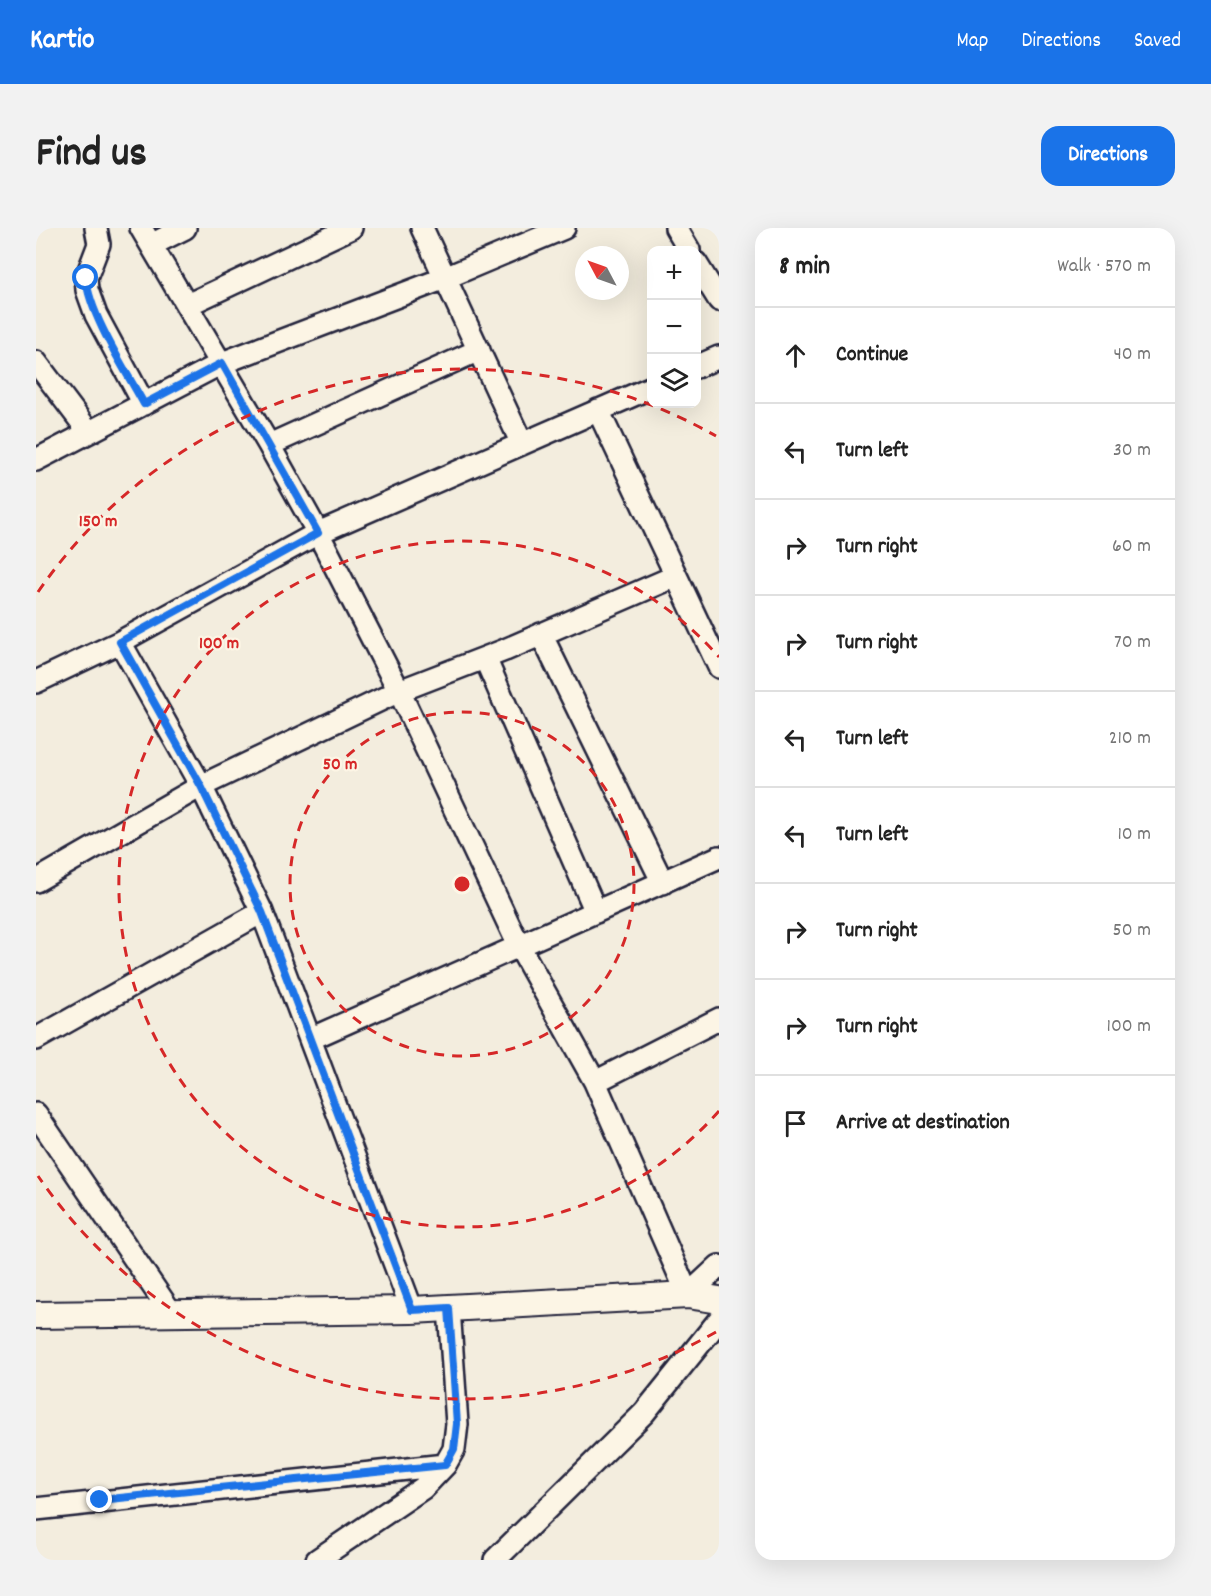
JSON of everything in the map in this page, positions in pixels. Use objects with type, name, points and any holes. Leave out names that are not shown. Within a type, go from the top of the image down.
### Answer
[{"type":"street","points":[[96,228],[99,244],[86,278],[87,290],[96,315],[144,404]]},
{"type":"street","points":[[185,228],[146,237],[269,445],[318,533],[399,691],[519,946],[595,1082],[688,1295]]},
{"type":"street","points":[[187,305],[351,228]]},
{"type":"street","points":[[422,228],[522,444]]},
{"type":"street","points":[[36,460],[222,363],[445,278],[564,228]]},
{"type":"street","points":[[676,228],[687,246]]},
{"type":"street","points":[[701,271],[719,300]]},
{"type":"street","points":[[269,445],[478,350]]},
{"type":"street","points":[[701,365],[719,357]]},
{"type":"street","points":[[36,362],[88,432]]},
{"type":"street","points":[[36,682],[120,642],[318,533],[647,389]]},
{"type":"street","points":[[598,410],[719,667]]},
{"type":"street","points":[[36,881],[201,786],[399,691],[485,658],[676,576]]},
{"type":"street","points":[[541,634],[663,883]]},
{"type":"street","points":[[120,642],[201,786],[262,912],[412,1310]]},
{"type":"street","points":[[485,658],[596,912]]},
{"type":"street","points":[[310,1038],[719,857]]},
{"type":"street","points":[[36,1039],[262,912]]},
{"type":"street","points":[[595,1082],[719,1019]]},
{"type":"street","points":[[36,1114],[172,1314]]},
{"type":"street","points":[[688,1295],[719,1266]]},
{"type":"street","points":[[36,1315],[412,1310],[688,1295],[719,1300]]},
{"type":"street","points":[[317,1560],[423,1488],[445,1465],[454,1449],[457,1424],[449,1308]]},
{"type":"street","points":[[495,1560],[644,1413],[716,1329]]},
{"type":"street","points":[[36,1509],[445,1465]]},
{"type":"route","points":[[86,278],[87,290],[96,315],[144,404],[222,363],[318,533],[120,642],[201,786],[262,912],[412,1310],[449,1308],[457,1424],[454,1449],[445,1465],[100,1500]]}]
